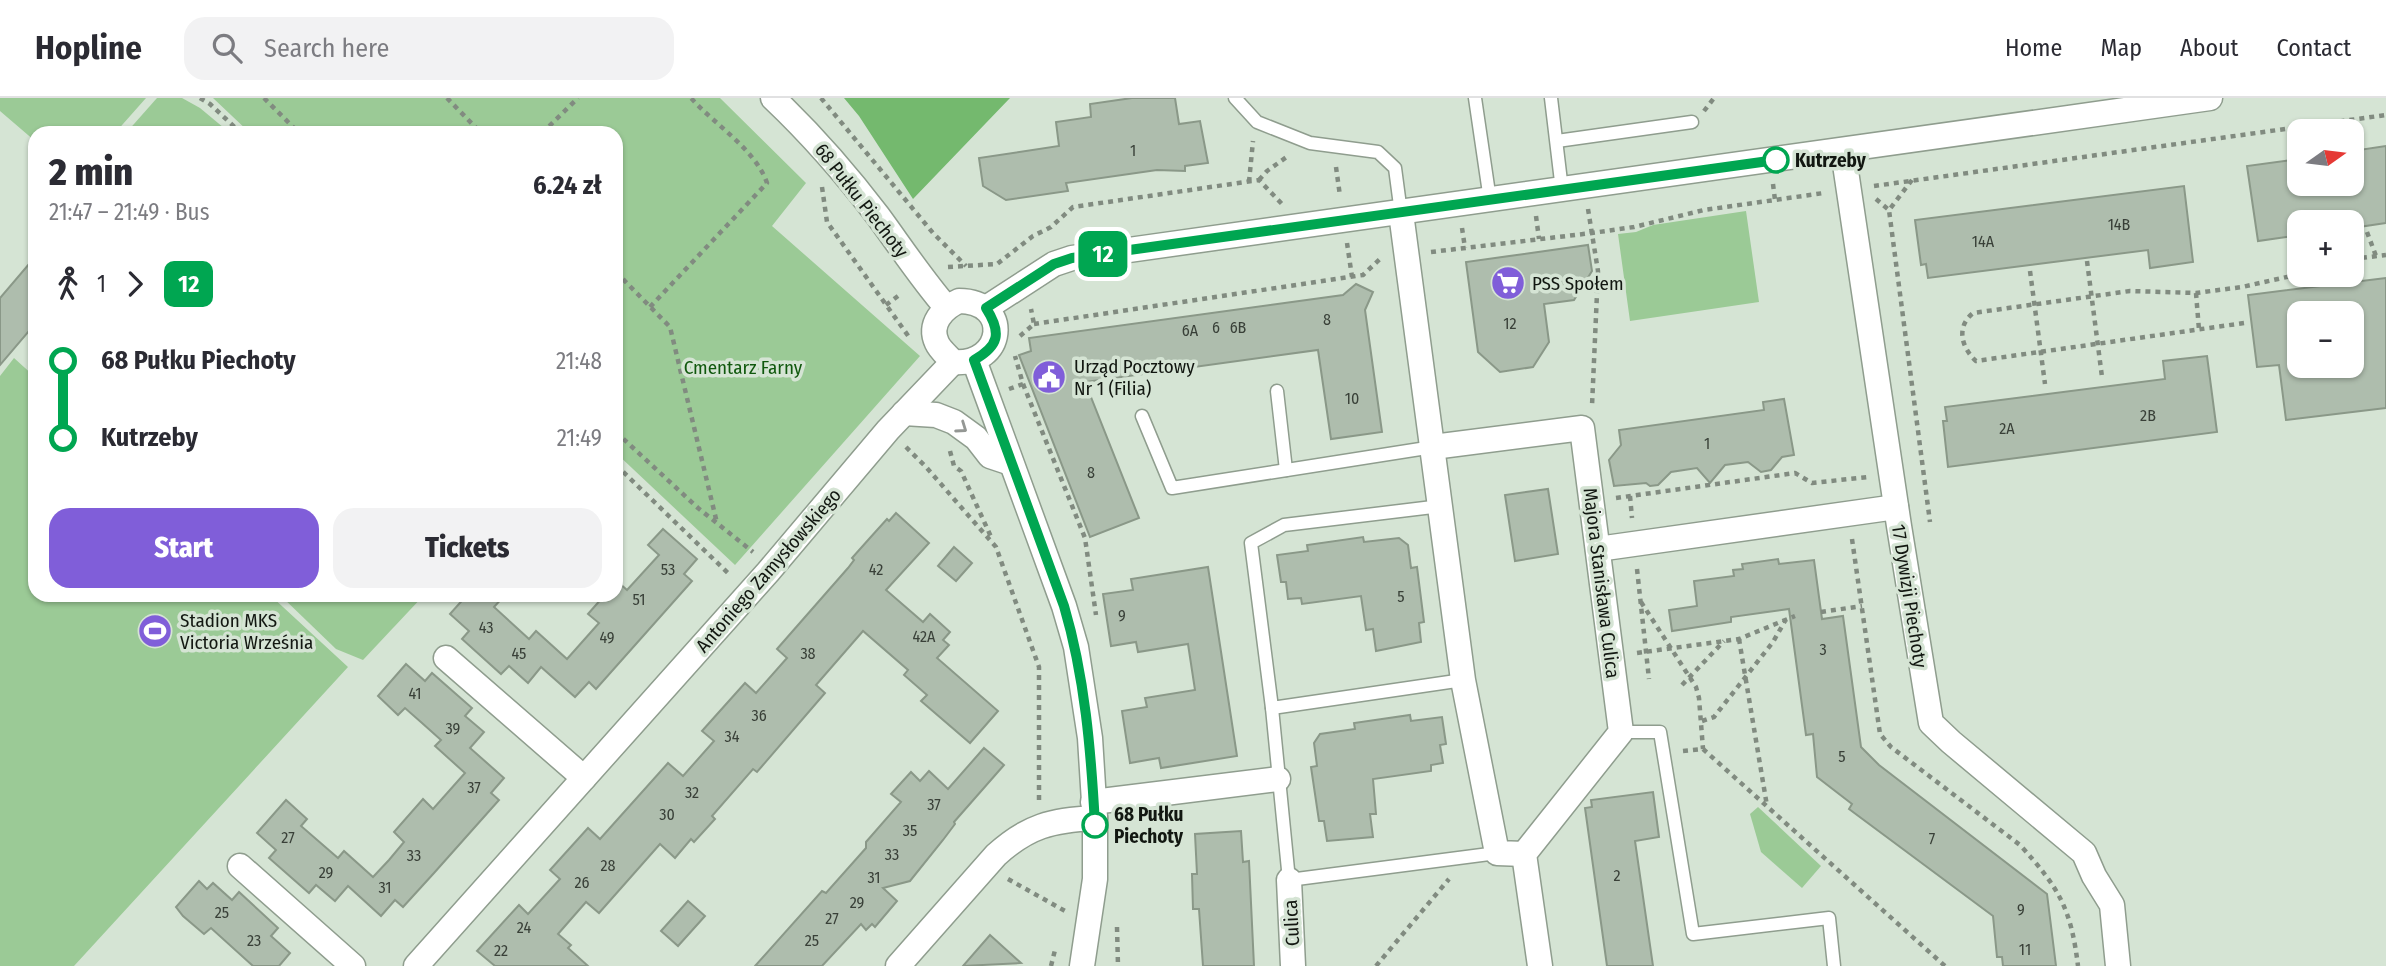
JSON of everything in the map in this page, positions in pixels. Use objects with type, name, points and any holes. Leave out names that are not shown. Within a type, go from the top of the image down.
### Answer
[{"type":"street","name":"68 Pułku Piechoty","points":[[773,98],[806,129],[868,204],[922,279],[946,307]]},
{"type":"street","points":[[986,308],[1054,264],[1072,258],[2210,98]]},
{"type":"street","name":"17 Dywizji Piechoty","points":[[1843,151],[1931,723],[2084,853],[2112,905],[2118,966]]},
{"type":"street","points":[[1401,213],[1463,680],[1497,853],[1524,853]]},
{"type":"street","points":[[963,361],[989,351],[996,337],[995,321],[986,308],[974,301],[959,301],[946,307],[937,317],[937,343],[963,361],[1011,463],[1064,606],[1076,647],[1090,738],[1094,810],[1095,879],[1082,966]]},
{"type":"street","name":"Antoniego Zamysłowskiego","points":[[416,966],[749,593],[896,421],[963,361]]},
{"type":"street","points":[[896,421],[936,415],[954,422],[976,438],[990,456],[1011,463]]},
{"type":"street","points":[[1433,447],[1582,428]]},
{"type":"street","name":"Majora Stanisława Culica","points":[[1582,428],[1621,732]]},
{"type":"street","points":[[1598,549],[1896,507]]},
{"type":"street","points":[[446,658],[584,778]]},
{"type":"street","points":[[1540,966],[1524,853],[1621,732]]},
{"type":"street","points":[[898,966],[996,855],[1026,831],[1094,810],[1278,779]]},
{"type":"street","points":[[240,866],[353,966]]},
{"type":"street","name":"Culica","points":[[1289,880],[1293,966]]},
{"type":"lane","points":[[1235,98],[1258,122],[1310,143],[1378,152],[1395,168],[1401,213]]},
{"type":"lane","points":[[1475,98],[1490,200]]},
{"type":"lane","points":[[1551,98],[1557,141],[1573,189]]},
{"type":"lane","points":[[1557,141],[1692,122]]},
{"type":"lane","points":[[1277,391],[1286,470]]},
{"type":"lane","points":[[1142,416],[1172,488],[1433,447]]},
{"type":"lane","points":[[1441,506],[1284,525],[1251,543],[1272,708],[1289,880],[1497,853]]},
{"type":"lane","points":[[1272,708],[1463,680]]},
{"type":"lane","points":[[1621,732],[1660,732],[1693,934],[1829,918],[1834,966]]},
{"type":"path","points":[[200,98],[234,126]]},
{"type":"path","points":[[264,98],[292,126]]},
{"type":"path","points":[[447,98],[474,126]]},
{"type":"path","points":[[549,126],[578,98]]},
{"type":"path","points":[[650,307],[767,183],[763,171],[750,156],[691,98]]},
{"type":"path","points":[[821,98],[933,233],[966,266]]},
{"type":"path","points":[[1034,324],[1363,275],[1381,257],[1592,233],[1634,227],[1704,210],[2386,115]]},
{"type":"path","points":[[1249,182],[1252,145],[1258,122]]},
{"type":"path","points":[[1259,180],[1287,156],[1298,138]]},
{"type":"path","points":[[1772,179],[1775,200]]},
{"type":"path","points":[[1912,180],[1889,210],[1930,522]]},
{"type":"path","points":[[821,182],[827,222],[916,348]]},
{"type":"path","points":[[1573,189],[1592,233],[1598,271],[1592,412],[1582,428]]},
{"type":"path","points":[[2367,232],[2376,256]]},
{"type":"path","points":[[2364,258],[2386,255]]},
{"type":"path","points":[[2087,261],[2102,377]]},
{"type":"path","points":[[2030,271],[2045,384]]},
{"type":"path","points":[[2244,323],[1976,361],[1964,346],[1962,328],[1973,313],[2130,291],[2196,293],[2287,277]]},
{"type":"path","points":[[623,279],[670,327],[717,523]]},
{"type":"path","points":[[2196,293],[2199,330]]},
{"type":"path","points":[[896,421],[926,467],[996,547],[1039,667],[1038,797],[1044,824]]},
{"type":"path","points":[[623,438],[717,523],[750,548]]},
{"type":"path","points":[[623,472],[749,593]]},
{"type":"path","points":[[1611,499],[1795,473],[1812,483],[1891,474]]},
{"type":"path","points":[[1634,544],[1649,680]]},
{"type":"path","points":[[1641,601],[1690,678],[1699,698],[1703,748],[1945,966]]},
{"type":"path","points":[[1821,612],[1862,606]]},
{"type":"path","points":[[1612,657],[1739,639],[1795,616]]},
{"type":"path","points":[[1702,721],[1714,717],[1773,642],[1786,620]]},
{"type":"path","points":[[1739,639],[1767,806]]},
{"type":"path","points":[[1682,685],[1725,641]]},
{"type":"path","points":[[1664,754],[1703,748]]},
{"type":"path","points":[[1377,966],[1458,868],[1462,857]]},
{"type":"path","points":[[1007,879],[1066,912]]},
{"type":"path","points":[[1063,923],[1070,900]]},
{"type":"path","points":[[1116,919],[1118,966]]},
{"type":"path","points":[[1051,966],[1057,944]]},
{"type":"green space","points":[[0,98],[146,98],[121,126],[28,126],[28,135],[0,111]]},
{"type":"green space","points":[[157,98],[182,98],[200,108],[222,126],[132,126]]},
{"type":"green space","name":"Cmentarz Farny","points":[[213,98],[720,98],[806,183],[772,226],[920,356],[735,565],[623,460],[623,126],[243,126]]},
{"type":"green space","points":[[844,98],[1010,98],[913,199],[859,116]]},
{"type":"green space","points":[[1746,211],[1759,302],[1630,321],[1618,234],[1636,232],[1653,225]]},
{"type":"green space","name":"Stadion MKS Victoria Września","points":[[14,358],[28,371],[28,602],[278,602],[348,667],[74,966],[0,966],[0,376]]},
{"type":"green space","points":[[287,602],[417,602],[363,660],[336,649]]},
{"type":"green space","points":[[1758,807],[1821,866],[1802,888],[1761,852],[1750,814]]},
{"type":"building","points":[[1132,98],[1175,98],[1179,124],[1200,121],[1208,163],[1185,166],[1185,171],[1157,170],[1066,183],[1068,191],[1006,200],[983,186],[979,158],[1059,146],[1056,122],[1091,117],[1090,104]]},
{"type":"building","points":[[2386,146],[2386,223],[2364,226],[2364,210],[2287,210],[2287,237],[2258,241],[2247,166],[2287,161],[2287,196],[2364,196],[2364,149]]},
{"type":"building","points":[[2184,186],[2193,262],[2150,268],[2148,250],[1928,278],[1926,264],[1921,265],[1915,220]]},
{"type":"building","points":[[1588,245],[1592,271],[1574,300],[1544,304],[1549,342],[1533,367],[1500,372],[1478,352],[1466,262]]},
{"type":"building","points":[[28,265],[28,332],[0,365],[0,298]]},
{"type":"building","points":[[2386,278],[2386,408],[2286,420],[2279,365],[2257,367],[2248,295],[2313,287],[2364,287],[2364,281]]},
{"type":"building","points":[[1356,284],[1373,292],[1365,310],[1382,432],[1331,439],[1318,350],[1085,382],[1139,518],[1090,537],[1019,355],[1031,351],[1029,338],[1343,295]]},
{"type":"building","points":[[2207,356],[2217,432],[1948,467],[1943,421],[1947,421],[1945,407],[2165,379],[2163,361]]},
{"type":"building","points":[[1784,399],[1794,455],[1782,457],[1771,470],[1761,472],[1748,462],[1725,465],[1710,483],[1697,468],[1671,472],[1658,485],[1650,486],[1646,483],[1614,486],[1609,460],[1621,445],[1619,430],[1764,410],[1763,402]]},
{"type":"building","points":[[1548,489],[1558,554],[1515,561],[1505,495]]},
{"type":"building","points":[[896,513],[929,543],[886,590],[923,622],[930,614],[950,632],[943,640],[949,645],[937,658],[998,711],[970,743],[921,701],[927,695],[904,675],[908,670],[863,631],[816,685],[825,693],[757,772],[753,769],[712,816],[715,819],[694,842],[691,839],[675,858],[660,844],[599,913],[586,902],[558,934],[571,945],[568,948],[588,966],[495,966],[477,951],[519,905],[528,914],[560,879],[550,870],[588,828],[600,839],[668,763],[683,776],[714,741],[702,731],[745,683],[756,693],[787,658],[777,649],[848,568],[854,560],[852,558],[887,519],[889,521]]},
{"type":"building","points":[[663,529],[697,559],[684,574],[692,581],[596,689],[589,682],[575,697],[541,667],[528,683],[509,666],[501,674],[462,639],[469,631],[450,614],[461,602],[499,602],[494,607],[529,639],[536,631],[567,659],[599,623],[588,614],[599,602],[623,602],[623,586],[627,590],[659,555],[648,545]]},
{"type":"building","points":[[1363,537],[1364,542],[1399,538],[1408,545],[1411,568],[1417,567],[1424,622],[1419,623],[1421,642],[1376,651],[1373,629],[1366,630],[1361,596],[1302,604],[1301,598],[1288,599],[1286,582],[1281,582],[1277,555],[1308,551],[1307,545]]},
{"type":"building","points":[[954,547],[972,563],[956,581],[938,566]]},
{"type":"building","points":[[1778,559],[1779,564],[1814,560],[1822,619],[1843,616],[1861,747],[1879,765],[2047,894],[2056,966],[2003,966],[2002,957],[1997,957],[1993,916],[1849,809],[1852,804],[1817,777],[1813,734],[1806,735],[1789,609],[1731,617],[1731,622],[1672,631],[1669,610],[1697,606],[1694,581],[1734,576],[1733,570],[1743,569],[1742,564]]},
{"type":"building","points":[[1208,567],[1237,756],[1161,768],[1159,758],[1130,763],[1122,711],[1147,707],[1145,698],[1195,690],[1188,644],[1138,652],[1136,642],[1111,646],[1103,594],[1133,590],[1131,579]]},
{"type":"building","points":[[406,664],[425,681],[432,673],[472,708],[465,716],[484,732],[470,748],[504,778],[491,793],[499,800],[434,873],[403,907],[395,900],[381,916],[348,886],[335,901],[316,885],[309,893],[269,858],[276,850],[257,833],[286,800],[307,819],[301,826],[338,858],[344,851],[373,877],[389,860],[404,842],[394,832],[423,799],[433,809],[465,773],[435,746],[441,740],[422,723],[405,708],[398,715],[378,696]]},
{"type":"building","points":[[1410,715],[1411,721],[1442,717],[1446,744],[1440,745],[1443,763],[1431,765],[1431,771],[1373,779],[1376,814],[1370,814],[1373,837],[1327,841],[1324,821],[1319,821],[1311,767],[1317,766],[1314,743],[1320,734],[1355,729],[1354,723]]},
{"type":"building","points":[[984,748],[1004,765],[954,822],[910,881],[883,888],[897,901],[875,927],[872,924],[866,930],[861,924],[822,966],[755,966],[822,891],[826,893],[866,848],[866,842],[901,802],[891,794],[911,772],[920,781],[929,771],[948,789]]},
{"type":"building","points":[[1653,792],[1659,837],[1635,841],[1653,966],[1607,966],[1585,808],[1592,807],[1591,800]]},
{"type":"building","points":[[1241,831],[1243,862],[1249,861],[1254,966],[1203,966],[1199,909],[1193,909],[1192,874],[1197,874],[1195,834]]},
{"type":"building","points":[[199,881],[207,889],[213,883],[232,900],[239,892],[278,928],[271,936],[290,953],[279,966],[253,966],[211,928],[204,934],[183,916],[176,907]]},
{"type":"building","points":[[688,901],[705,916],[678,946],[661,931]]},
{"type":"building","points":[[990,935],[1021,963],[963,966]]},
{"type":"bus line","name":"12","points":[[1095,825],[1090,738],[1076,647],[1064,606],[974,360],[989,351],[996,337],[995,321],[986,308],[1054,264],[1072,258],[1203,242],[1776,160]]},
{"type":"place","name":"Kutrzeby","points":[[1776,160]]},
{"type":"place","name":"PSS Społem","points":[[1508,283]]},
{"type":"place","name":"Urząd Pocztowy Nr 1 (Filia)","points":[[1049,377]]},
{"type":"place","name":"Stadion MKS Victoria Września","points":[[155,631]]},
{"type":"place","name":"68 Pułku Piechoty","points":[[1095,825]]}]
